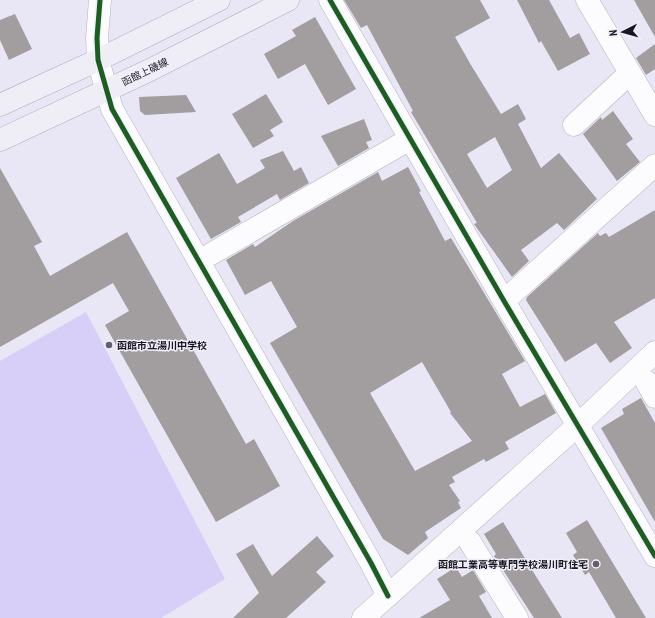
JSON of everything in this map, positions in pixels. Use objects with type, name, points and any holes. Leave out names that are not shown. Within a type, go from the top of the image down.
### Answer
[{"type":"main road","points":[[0,105],[98,60],[219,0]]},
{"type":"main road","name":"函館上磯線","points":[[0,140],[106,91],[288,0]]},
{"type":"street","points":[[100,0],[97,38],[98,60],[112,109],[372,563],[388,596]]},
{"type":"street","points":[[330,0],[504,301],[655,556]]},
{"type":"street","points":[[587,0],[655,115]]},
{"type":"street","points":[[574,125],[630,73]]},
{"type":"street","points":[[211,254],[410,139]]},
{"type":"street","points":[[504,301],[655,164]]},
{"type":"street","points":[[363,618],[578,425],[655,352]]},
{"type":"street","points":[[470,542],[517,618]]},
{"type":"shaded area","points":[[86,312],[225,579],[161,618],[0,618],[0,361]]},
{"type":"building","points":[[344,0],[480,0],[490,18],[455,37],[471,65],[501,114],[518,104],[526,119],[518,124],[541,168],[559,153],[597,199],[564,230],[557,223],[521,250],[529,261],[512,277],[474,224],[477,223],[411,112],[413,111],[367,25],[361,28]],"holes":[[[495,137],[512,170],[487,188],[467,154]]]},
{"type":"building","points":[[517,0],[549,0],[570,38],[579,33],[590,54],[558,71],[541,41],[539,43]]},
{"type":"building","points":[[634,0],[655,0],[655,37]]},
{"type":"building","points":[[15,14],[32,49],[9,60],[0,40],[0,20]]},
{"type":"building","points":[[315,17],[356,89],[328,105],[305,64],[278,79],[264,54],[296,36],[292,30]]},
{"type":"building","points":[[655,44],[655,69],[646,75],[636,58]]},
{"type":"building","points":[[266,94],[283,122],[270,130],[274,136],[253,148],[232,114]]},
{"type":"building","points":[[186,95],[196,112],[145,115],[140,111],[139,97]]},
{"type":"building","points":[[613,111],[633,139],[626,144],[640,162],[617,181],[583,134],[601,117],[602,120]]},
{"type":"building","points":[[364,119],[372,140],[366,142],[369,148],[338,166],[321,136]]},
{"type":"building","points":[[283,151],[294,171],[301,167],[309,183],[280,200],[277,194],[238,217],[241,222],[211,239],[176,178],[219,153],[237,184],[265,168],[260,160]]},
{"type":"building","points":[[408,167],[421,191],[419,192],[445,241],[451,238],[525,361],[502,374],[520,407],[545,394],[556,413],[505,442],[509,449],[486,462],[484,459],[452,477],[455,482],[449,485],[460,501],[458,502],[461,508],[425,532],[428,538],[408,555],[383,539],[270,343],[297,327],[271,281],[245,295],[226,260],[253,244],[255,247],[293,221],[378,172],[382,181]],"holes":[[[422,362],[451,412],[450,413],[472,441],[415,471],[370,393]]]},
{"type":"building","points":[[0,168],[42,242],[34,246],[50,276],[127,232],[246,444],[254,439],[280,486],[216,522],[105,325],[129,311],[113,283],[0,347]]},
{"type":"building","points":[[655,210],[655,298],[614,322],[632,348],[610,363],[596,343],[565,362],[526,300],[527,297],[598,233],[600,236],[606,233],[609,237]]},
{"type":"building","points":[[641,398],[655,423],[655,522],[601,428],[624,414],[622,409]]},
{"type":"building","name":"函館工業高等専門学校湯川町住宅","points":[[587,520],[646,618],[616,618],[589,572],[585,575],[573,555],[577,552],[566,533]]},
{"type":"building","points":[[503,522],[562,618],[534,618],[494,556],[496,554],[484,534]]},
{"type":"building","points":[[317,536],[334,556],[316,572],[326,582],[286,618],[233,618],[259,593],[236,554],[253,544],[272,576]]},
{"type":"building","points":[[456,567],[462,577],[473,570],[486,592],[479,596],[492,618],[419,618],[450,600],[437,579]]},
{"type":"cycle path","points":[[100,0],[97,38],[98,60],[112,109],[371,563],[388,596]]},
{"type":"cycle path","points":[[330,0],[504,301],[655,556]]},
{"type":"place","name":"函館市立湯川中学校","points":[[109,345]]},
{"type":"place","name":"函館工業高等専門学校湯川町住宅","points":[[596,564]]}]
